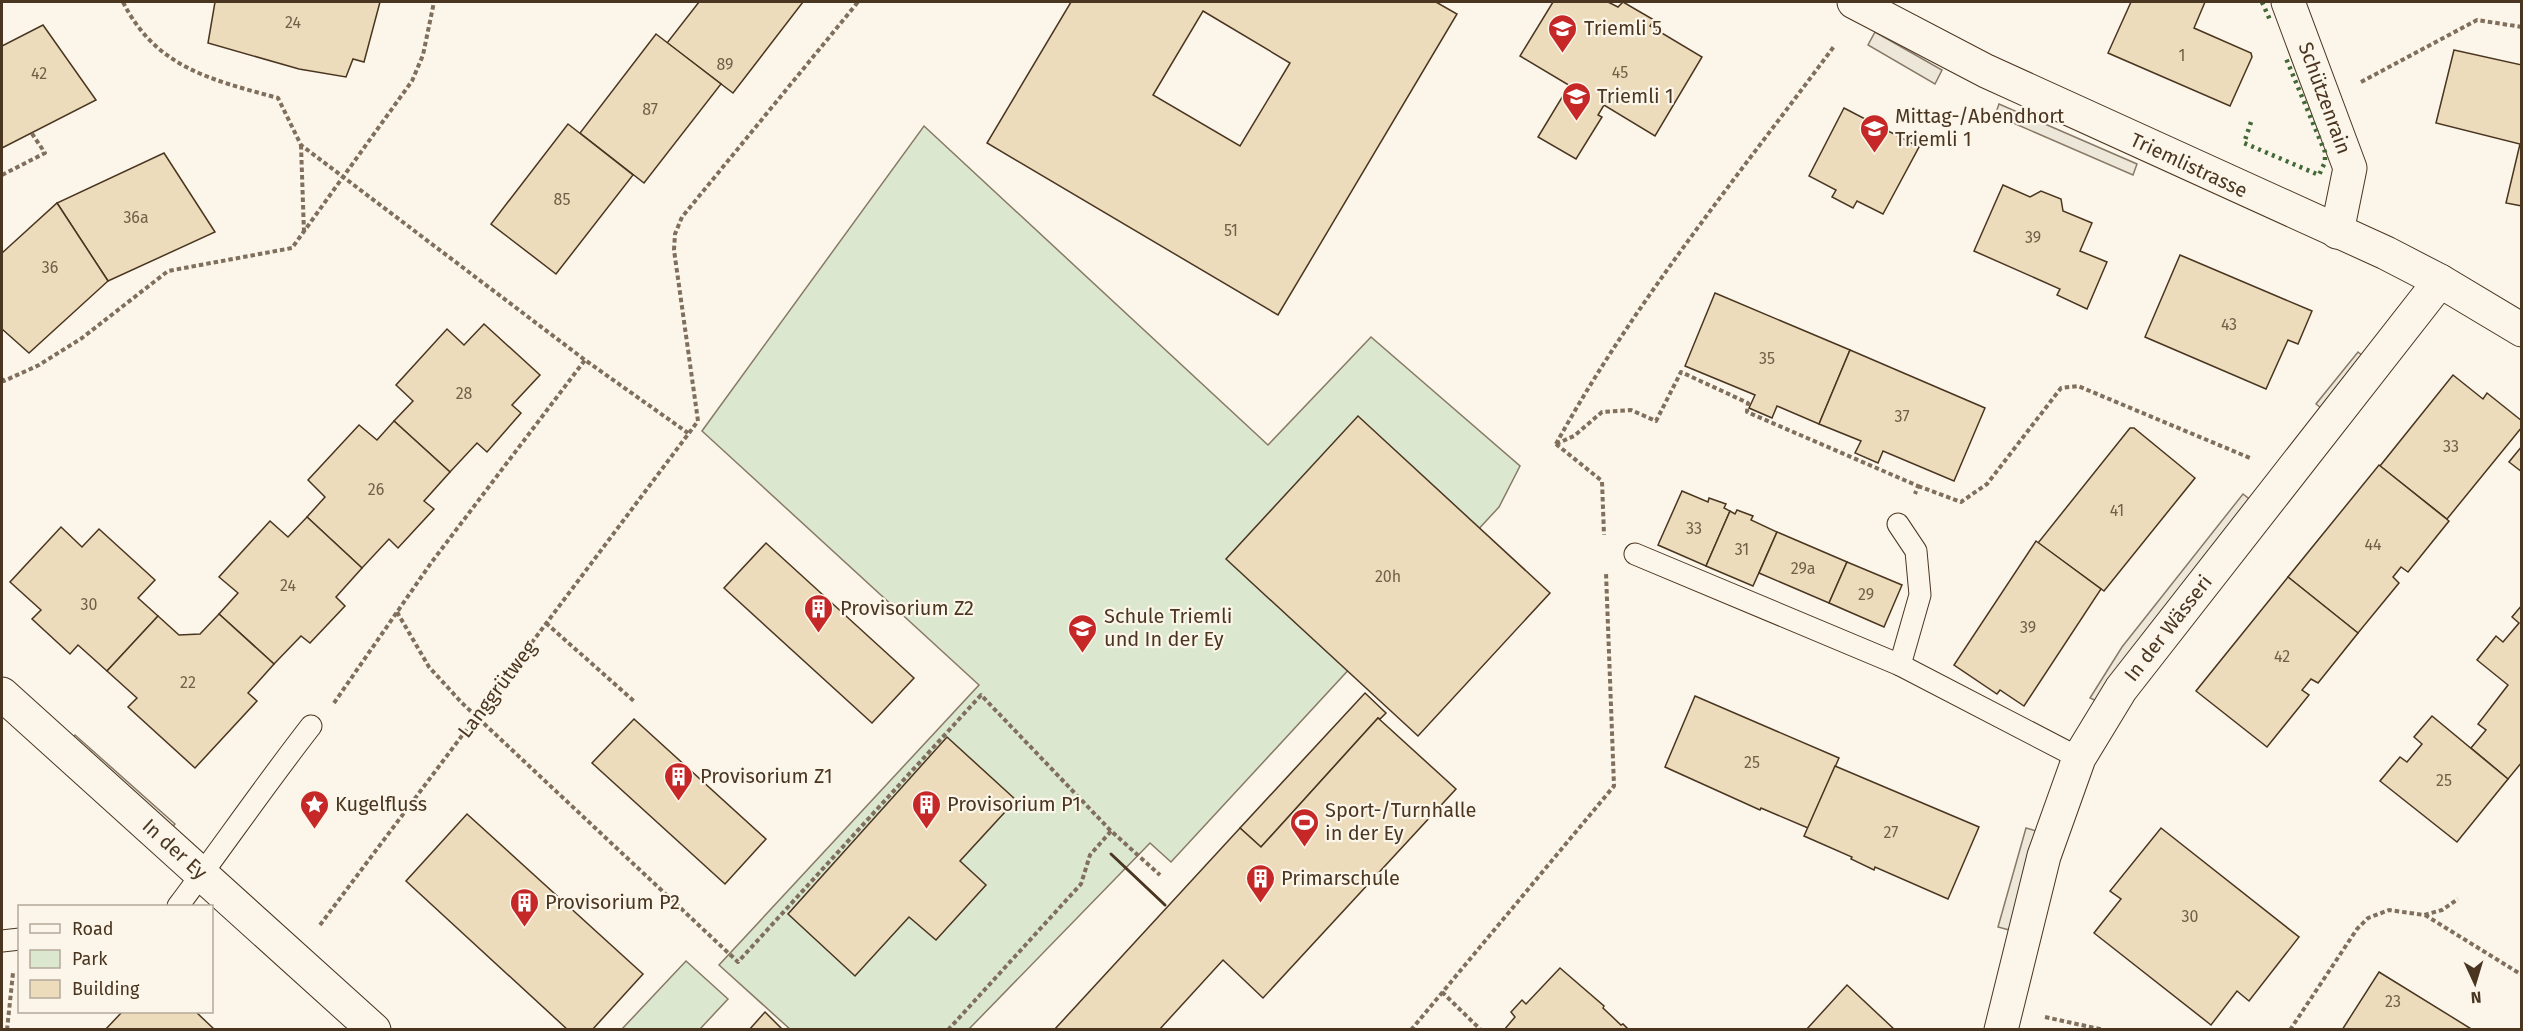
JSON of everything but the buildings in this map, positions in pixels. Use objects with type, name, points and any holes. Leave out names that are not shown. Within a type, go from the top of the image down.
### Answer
[{"type":"street","name":"Triemlistrasse","points":[[1854,2],[1986,71],[2386,253],[2440,281],[2522,330]]},
{"type":"street","name":"Schützenrain","points":[[2288,2],[2350,168],[2337,232]]},
{"type":"street","name":"In der Wässeri","points":[[2004,1019],[2044,856],[2079,758],[2121,689],[2440,281]]},
{"type":"street","name":"In der Ey","points":[[2,694],[374,1029]]},
{"type":"lane","points":[[1898,524],[1916,551],[1920,595],[1900,665]]},
{"type":"lane","points":[[1635,554],[1900,665],[2079,758]]},
{"type":"lane","points":[[179,905],[232,835],[257,795],[311,726]]},
{"type":"path","points":[[123,2],[144,33],[176,63],[216,81],[278,98],[301,145],[304,234]]},
{"type":"path","points":[[2,379],[4,381],[39,364],[82,338],[168,271],[292,248],[412,81],[423,55],[434,2]]},
{"type":"path","name":"Langgrütweg","points":[[292,954],[334,908],[698,421],[674,250],[675,234],[682,217],[858,2]]},
{"type":"path","points":[[2354,86],[2476,20],[2522,27]]},
{"type":"path","points":[[1556,444],[1581,398],[1660,281],[1835,45]]},
{"type":"path","points":[[2,175],[45,153],[31,132]]},
{"type":"path","points":[[301,145],[585,360],[688,433]]},
{"type":"path","points":[[330,708],[431,563],[585,360]]},
{"type":"path","points":[[1556,444],[1574,436],[1602,412],[1631,410],[1656,421],[1681,372],[1748,404],[1747,412],[1918,486],[1961,502],[1987,484],[2061,388],[2078,387],[2251,458]]},
{"type":"path","points":[[1556,444],[1602,481],[1604,540]]},
{"type":"path","points":[[1915,496],[1918,486]]},
{"type":"path","points":[[1411,1029],[1614,786],[1605,563]]},
{"type":"path","points":[[397,612],[429,667],[462,703],[738,962],[981,695],[1111,831],[1160,875]]},
{"type":"path","points":[[546,623],[634,702]]},
{"type":"path","points":[[948,1029],[1081,884],[1090,855],[1111,831]]},
{"type":"path","points":[[2424,915],[2442,910],[2458,899]]},
{"type":"path","points":[[2290,1029],[2357,929],[2368,918],[2389,910],[2424,915],[2522,975]]},
{"type":"path","points":[[7,1029],[13,940]]},
{"type":"path","points":[[1442,992],[1481,1029]]},
{"type":"path","points":[[2004,1019],[2104,1029]]},
{"type":"green space","points":[[924,126],[1268,445],[1371,337],[1520,466],[1499,507],[1171,862],[1150,843],[969,1029],[791,1030],[719,965],[979,685],[702,431]]},
{"type":"green space","points":[[686,961],[728,999],[700,1029],[622,1029]]},
{"type":"shaded area","points":[[1875,32],[1942,70],[1935,84],[1868,45]]},
{"type":"shaded area","points":[[1999,104],[2137,164],[2133,175],[1995,115]]},
{"type":"shaded area","points":[[2358,352],[2368,360],[2326,412],[2316,404]]},
{"type":"shaded area","points":[[2243,494],[2253,502],[2099,702],[2090,698],[2122,647]]},
{"type":"shaded area","points":[[75,735],[175,824],[167,833],[67,744]]},
{"type":"shaded area","points":[[2026,828],[2040,832],[2013,931],[1998,927]]},
{"type":"hedge","points":[[2262,2],[2270,20]]},
{"type":"hedge","points":[[2251,122],[2244,143],[2319,175],[2325,162],[2325,152],[2285,56]]},
{"type":"wall","points":[[1111,854],[1165,905]]},
{"type":"place","name":"Triemli 5","points":[[1563,54]]},
{"type":"place","name":"Triemli 1","points":[[1576,122]]},
{"type":"place","name":"Mittag-/Abendhort Triemli 1","points":[[1874,154]]},
{"type":"place","name":"Provisorium Z2","points":[[819,634]]},
{"type":"place","name":"Schule Triemli und In der Ey","points":[[1083,654]]},
{"type":"place","name":"Provisorium Z1","points":[[679,802]]},
{"type":"place","name":"Kugelfluss","points":[[314,830]]},
{"type":"place","name":"Provisorium P1","points":[[926,830]]},
{"type":"place","name":"Sport-/Turnhalle in der Ey","points":[[1304,848]]},
{"type":"place","name":"Primarschule","points":[[1260,904]]},
{"type":"place","name":"Provisorium P2","points":[[524,928]]}]
